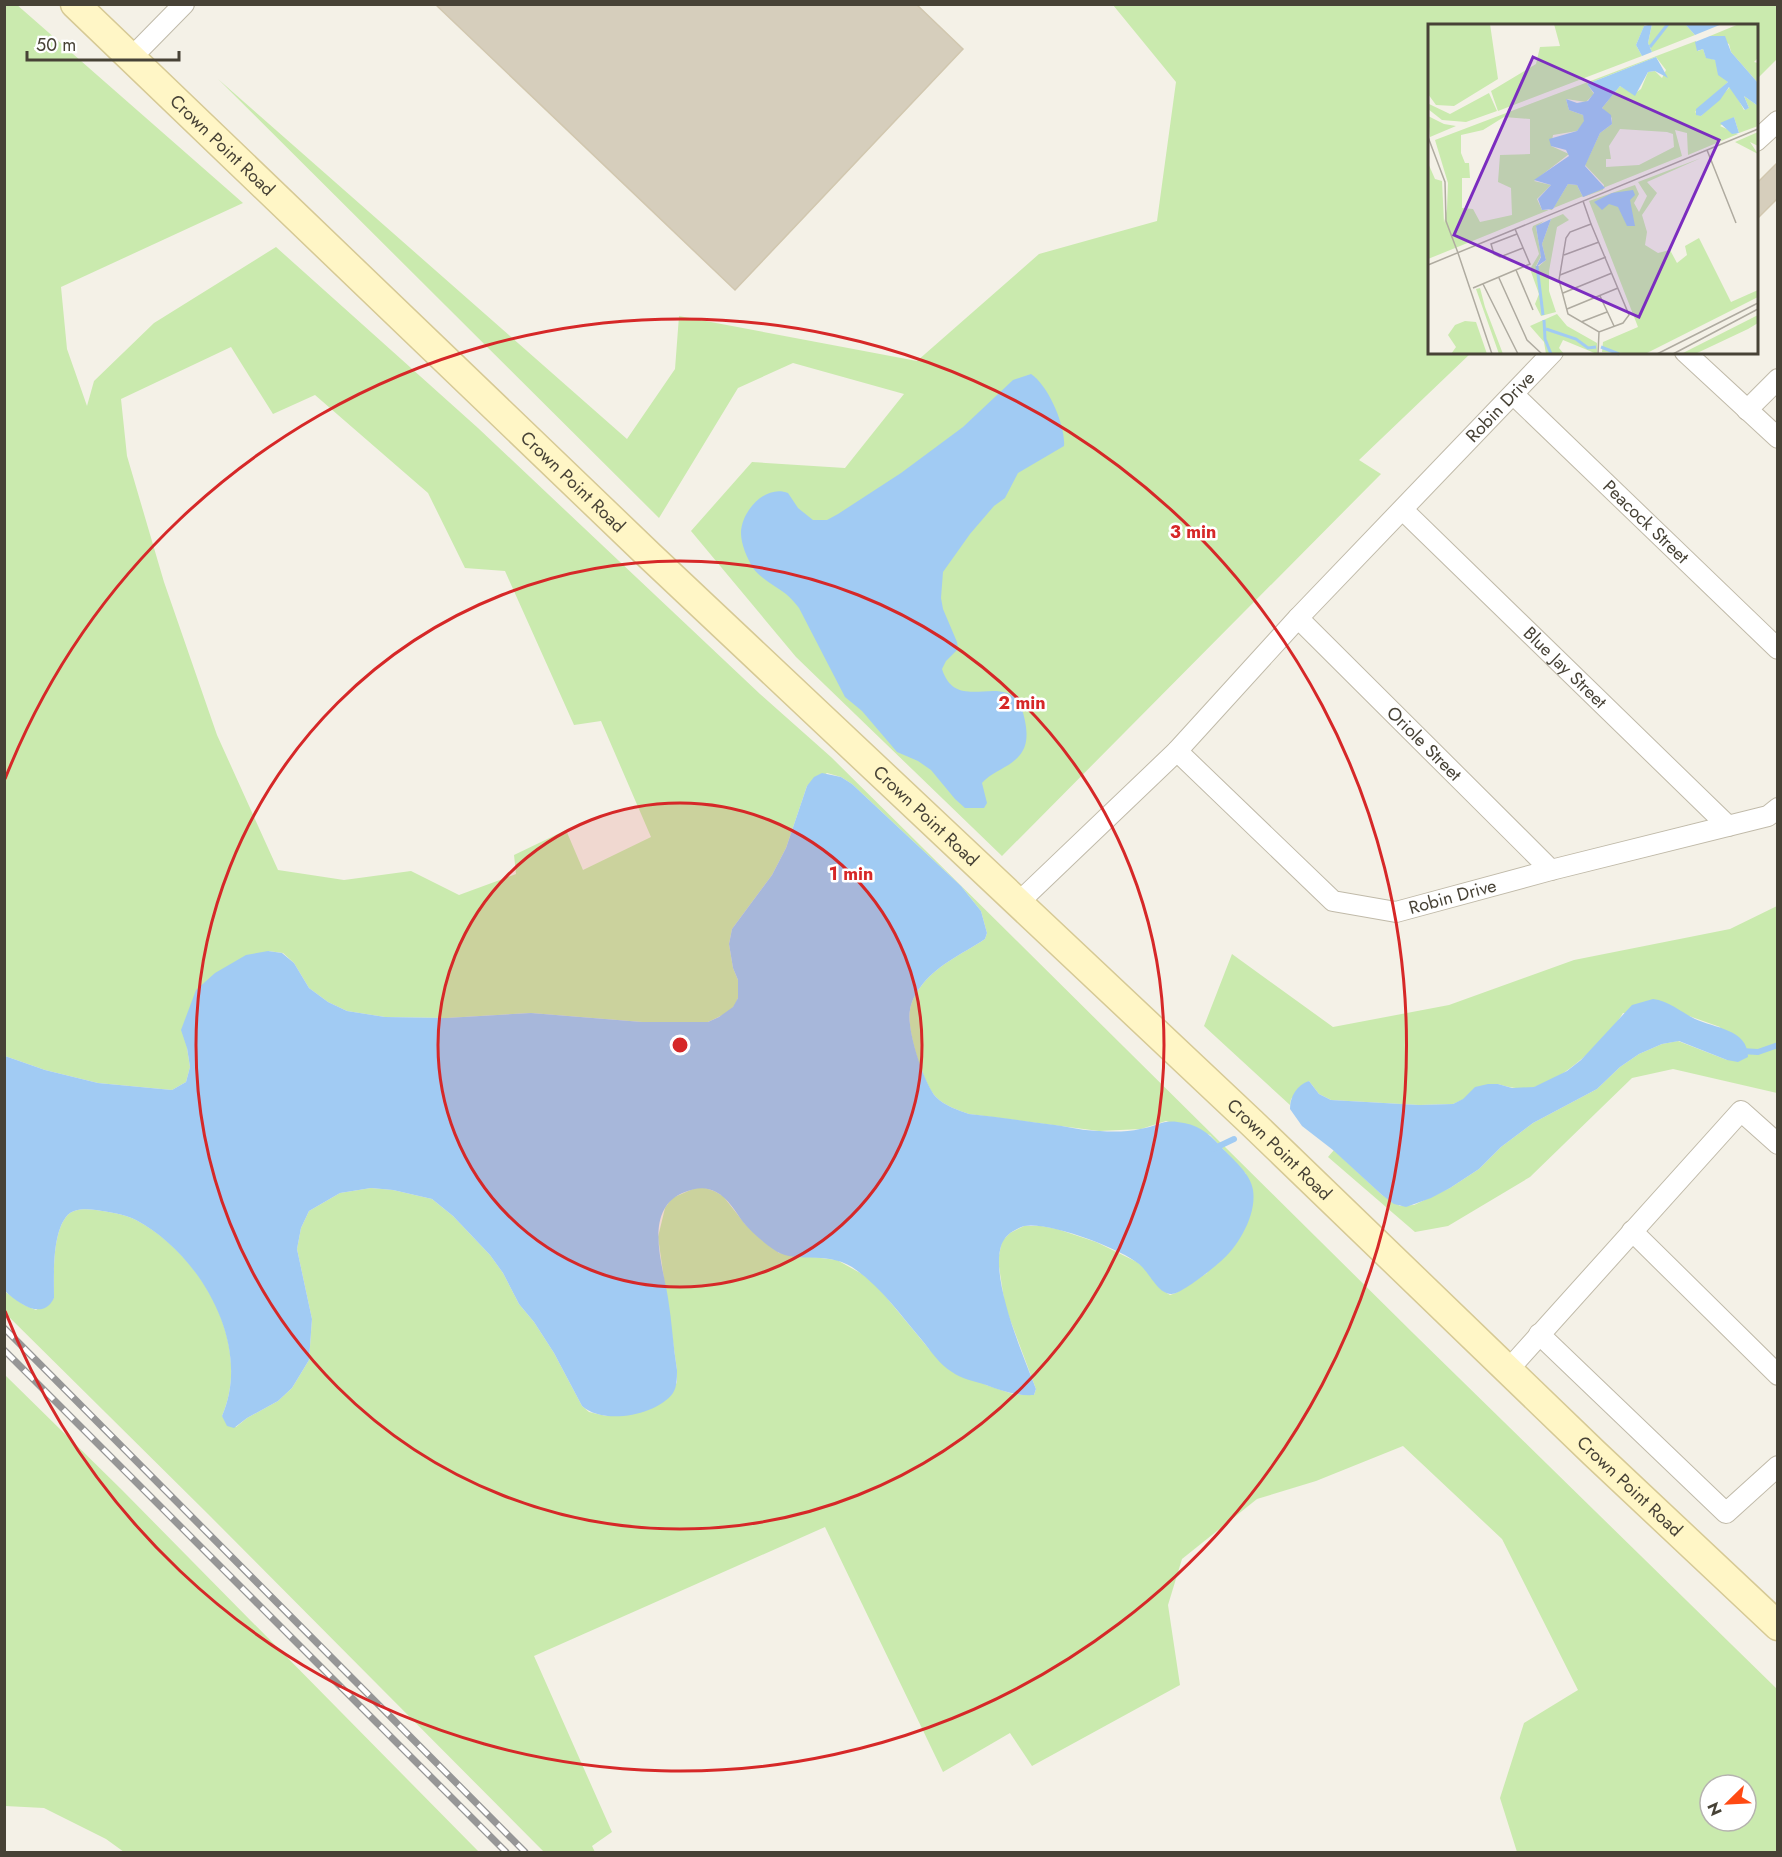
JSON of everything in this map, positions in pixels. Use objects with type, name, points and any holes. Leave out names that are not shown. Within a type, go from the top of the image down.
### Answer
[{"type":"main road","name":"Crown Point Road","points":[[75,4],[650,556],[1252,1123],[1778,1626]]},
{"type":"street","points":[[131,58],[184,4]]},
{"type":"street","points":[[1758,139],[1778,121]]},
{"type":"street","name":"Robin Drive","points":[[1018,903],[1177,751],[1298,618],[1551,354]]},
{"type":"street","points":[[1686,354],[1778,438]]},
{"type":"street","points":[[1747,410],[1778,379]]},
{"type":"street","name":"Peacock Street","points":[[1514,395],[1778,649]]},
{"type":"street","name":"Blue Jay Street","points":[[1403,510],[1728,826]]},
{"type":"street","name":"Oriole Street","points":[[1298,618],[1551,870]]},
{"type":"street","name":"Robin Drive","points":[[1177,751],[1333,902],[1396,912],[1551,870],[1768,816],[1778,808]]},
{"type":"street","points":[[1508,1370],[1742,1111],[1778,1144]]},
{"type":"street","points":[[1632,1231],[1778,1375]]},
{"type":"street","points":[[1539,1334],[1726,1514],[1778,1466]]},
{"type":"green space","points":[[16,4],[243,203],[61,287],[67,349],[87,406],[94,381],[154,323],[276,247],[478,428],[760,694],[831,757],[1414,1334],[1777,1689],[1777,1852],[1517,1852],[1500,1798],[1524,1723],[1578,1690],[1502,1539],[1403,1446],[1316,1481],[1257,1499],[1182,1559],[1168,1605],[1180,1685],[1032,1766],[1010,1733],[943,1772],[825,1527],[534,1656],[612,1832],[592,1846],[595,1852],[544,1852],[5,1313],[4,1291],[24,1305],[36,1310],[54,1298],[56,1245],[61,1225],[69,1214],[80,1210],[92,1210],[136,1220],[160,1235],[181,1255],[200,1278],[215,1304],[226,1331],[231,1360],[230,1388],[222,1416],[236,1427],[247,1418],[278,1401],[292,1388],[309,1360],[312,1319],[297,1249],[301,1228],[309,1211],[340,1193],[371,1188],[393,1190],[432,1199],[453,1216],[490,1255],[503,1273],[519,1304],[554,1353],[582,1406],[589,1412],[606,1416],[672,1393],[677,1382],[658,1237],[665,1208],[672,1198],[702,1187],[723,1196],[745,1224],[779,1253],[837,1260],[862,1274],[877,1286],[929,1349],[986,1385],[1013,1394],[1034,1395],[1036,1389],[1005,1306],[998,1260],[1002,1241],[1010,1233],[1024,1226],[1057,1229],[1096,1242],[1137,1262],[1149,1272],[1162,1290],[1170,1295],[1207,1273],[1246,1174],[1210,1135],[1166,1121],[1141,1129],[1099,1131],[969,1114],[947,1105],[936,1097],[926,1080],[917,1055],[909,1018],[911,1007],[918,991],[933,973],[985,939],[987,933],[981,911],[961,886],[852,784],[841,777],[827,773],[807,786],[786,848],[772,875],[732,929],[729,944],[733,968],[738,980],[738,998],[729,1012],[708,1022],[642,1022],[531,1013],[446,1018],[385,1017],[347,1011],[328,1002],[309,988],[294,963],[283,953],[268,951],[187,1048],[190,1067],[186,1082],[172,1090],[98,1083],[45,1070],[5,1056],[4,5]],"holes":[[[231,347],[273,414],[315,395],[428,493],[465,568],[505,571],[574,725],[601,721],[651,837],[583,870],[566,830],[514,855],[516,874],[459,895],[411,871],[344,880],[278,870],[217,735],[164,582],[127,456],[121,399]]]},
{"type":"green space","points":[[1113,5],[1778,5],[1777,59],[1758,78],[1758,24],[1428,24],[1428,354],[1470,354],[1359,460],[1381,474],[1002,856],[796,657],[691,531],[752,462],[845,468],[904,394],[793,363],[738,388],[659,518],[218,79],[627,439],[675,369],[679,316],[917,361],[1039,254],[1157,221],[1176,82]]},
{"type":"green space","points":[[1777,906],[1777,1093],[1673,1069],[1632,1078],[1530,1177],[1448,1226],[1415,1232],[1328,1157],[1334,1150],[1382,1195],[1400,1206],[1414,1205],[1450,1188],[1479,1169],[1501,1147],[1533,1123],[1597,1089],[1620,1067],[1639,1054],[1662,1044],[1678,1041],[1727,1060],[1720,1027],[1689,1016],[1623,1013],[1607,1034],[1584,1057],[1559,1076],[1535,1087],[1516,1088],[1498,1084],[1453,1104],[1419,1105],[1331,1100],[1319,1094],[1309,1081],[1291,1099],[1290,1105],[1204,1026],[1232,954],[1333,1027],[1449,1005],[1574,960],[1730,929]]},
{"type":"green space","points":[[5,1375],[122,1490],[479,1852],[124,1852],[106,1839],[44,1808],[5,1806]]},
{"type":"water","points":[[1031,374],[1044,387],[1055,407],[1062,428],[1064,446],[1018,473],[1005,498],[994,506],[970,534],[943,572],[941,598],[943,609],[958,649],[946,661],[942,669],[950,683],[960,690],[998,691],[1010,694],[1019,703],[1026,729],[1025,745],[1018,757],[982,783],[987,803],[984,808],[965,808],[931,770],[918,761],[897,752],[862,711],[845,697],[799,608],[788,596],[753,568],[742,542],[742,525],[745,516],[756,501],[771,492],[780,491],[788,493],[798,508],[813,520],[827,520],[901,473],[963,427],[1013,380]]},
{"type":"water","points":[[822,773],[841,777],[852,784],[961,886],[981,911],[987,933],[985,939],[933,973],[918,991],[911,1007],[909,1018],[917,1055],[926,1080],[936,1097],[947,1105],[969,1114],[1089,1130],[1130,1131],[1171,1121],[1190,1124],[1201,1129],[1215,1141],[1242,1168],[1252,1184],[1252,1210],[1245,1230],[1233,1248],[1210,1270],[1188,1286],[1171,1294],[1162,1290],[1139,1264],[1130,1258],[1083,1237],[1035,1226],[1024,1226],[1008,1235],[1001,1247],[999,1265],[1002,1286],[1007,1310],[1036,1389],[1034,1395],[1004,1391],[952,1372],[939,1361],[889,1300],[862,1274],[842,1262],[831,1259],[781,1254],[750,1229],[724,1198],[704,1188],[685,1192],[672,1200],[659,1224],[660,1254],[677,1370],[675,1388],[665,1401],[655,1407],[629,1415],[603,1415],[591,1412],[582,1406],[554,1353],[519,1304],[503,1273],[490,1255],[453,1216],[432,1199],[393,1190],[371,1188],[340,1193],[309,1211],[301,1228],[297,1249],[312,1319],[309,1360],[292,1388],[278,1401],[234,1428],[227,1426],[222,1416],[230,1389],[231,1360],[225,1332],[215,1304],[200,1278],[181,1255],[159,1235],[136,1220],[96,1210],[84,1209],[72,1212],[66,1217],[58,1234],[54,1298],[49,1305],[44,1308],[31,1308],[17,1301],[5,1291],[5,1056],[45,1070],[98,1083],[172,1090],[186,1082],[190,1067],[181,1030],[196,990],[215,973],[246,955],[268,951],[282,953],[294,963],[309,988],[328,1002],[347,1011],[385,1017],[446,1018],[531,1013],[642,1022],[708,1022],[733,1007],[738,998],[738,980],[733,968],[729,944],[732,929],[772,875],[786,848],[807,786],[814,777]]},
{"type":"water","points":[[1653,999],[1736,1035],[1747,1048],[1748,1057],[1738,1062],[1727,1060],[1679,1041],[1662,1044],[1639,1054],[1620,1067],[1597,1089],[1533,1123],[1501,1147],[1479,1169],[1431,1198],[1406,1207],[1394,1204],[1382,1195],[1333,1150],[1302,1126],[1290,1109],[1295,1092],[1309,1081],[1319,1094],[1331,1100],[1419,1105],[1453,1104],[1463,1099],[1475,1087],[1488,1084],[1512,1088],[1534,1087],[1567,1071],[1581,1060],[1632,1005]]},
{"type":"building","points":[[435,4],[916,4],[963,49],[735,290]]},
{"type":"building","points":[[1778,162],[1778,198],[1758,218],[1758,182]]},
{"type":"waterway","points":[[1741,1051],[1758,1052],[1778,1045]]},
{"type":"waterway","points":[[1213,1149],[1234,1139]]},
{"type":"railway","points":[[4,1328],[525,1852]]},
{"type":"railway","points":[[4,1350],[506,1852]]}]
